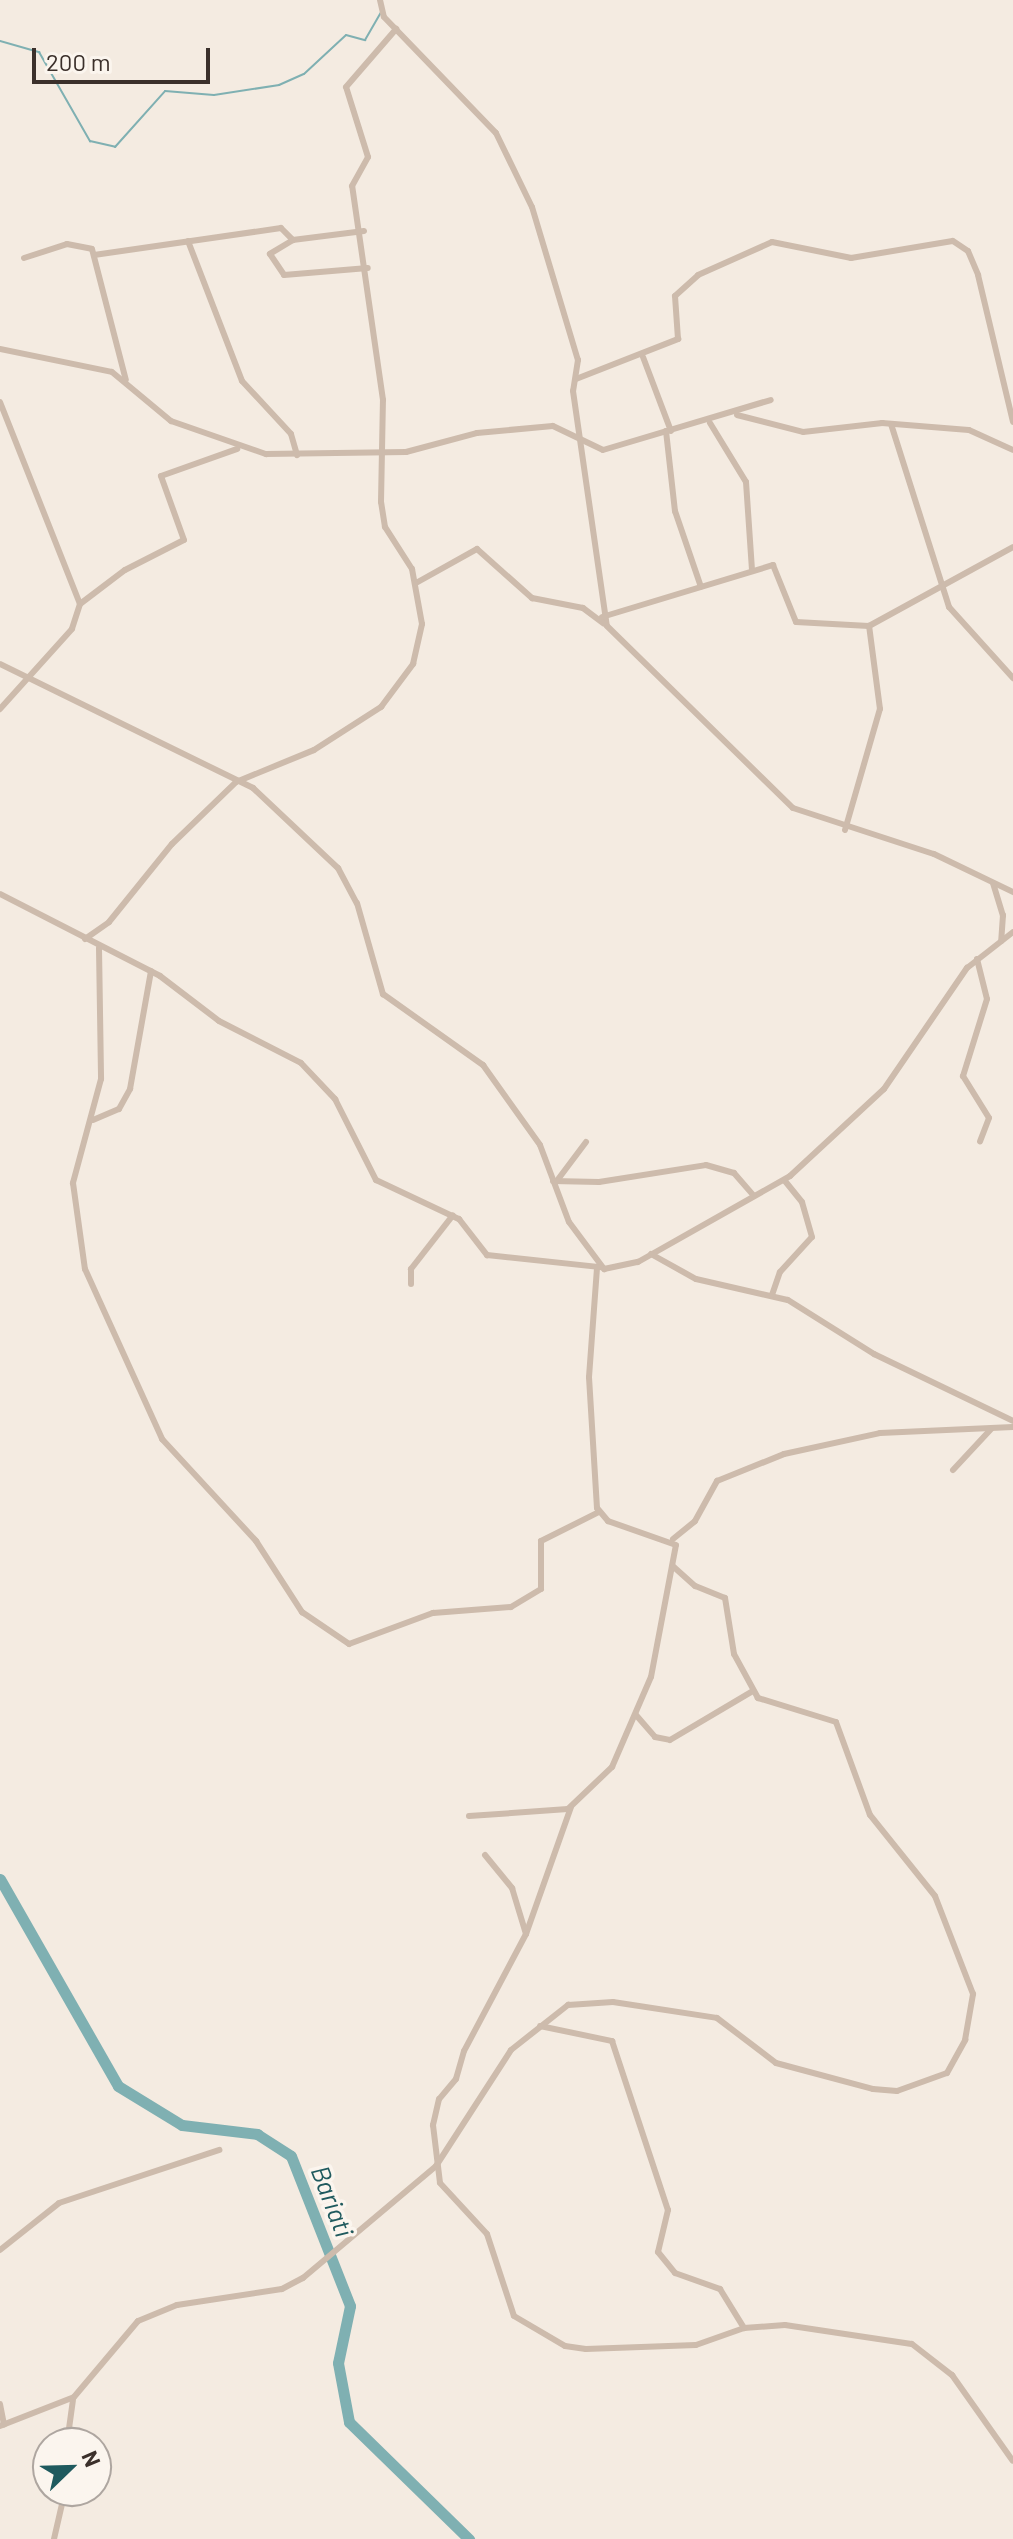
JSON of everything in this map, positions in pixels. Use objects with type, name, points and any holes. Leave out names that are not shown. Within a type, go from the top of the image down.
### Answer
[{"type":"street","points":[[380,0],[396,29],[507,151],[532,207],[576,354],[576,379],[602,617],[607,626]]},
{"type":"street","points":[[85,939],[236,782],[314,750],[401,689],[422,624],[416,583],[384,523],[382,451],[368,268],[364,231],[352,186],[368,157],[346,87],[396,29]]},
{"type":"street","points":[[24,258],[67,244],[94,255],[281,228],[293,240]]},
{"type":"street","points":[[364,231],[293,240],[271,249],[282,275],[368,268]]},
{"type":"street","points":[[188,241],[242,381],[291,434],[297,455]]},
{"type":"street","points":[[576,379],[643,357],[680,335],[671,304],[684,288],[772,242],[851,258],[953,241],[968,251],[978,275],[1013,422]]},
{"type":"street","points":[[94,255],[126,381]]},
{"type":"street","points":[[0,349],[126,381],[163,416],[238,449],[297,455],[382,451],[553,426],[584,443],[613,449],[668,431],[710,423],[771,400]]},
{"type":"street","points":[[643,357],[668,431],[675,511],[701,587]]},
{"type":"street","points":[[0,402],[80,604]]},
{"type":"street","points":[[735,414],[803,432],[891,424],[969,430],[1013,450]]},
{"type":"street","points":[[710,423],[746,481],[752,569]]},
{"type":"street","points":[[891,424],[953,614],[1013,678]]},
{"type":"street","points":[[0,709],[72,629],[80,604],[125,570],[184,540],[161,476],[238,449]]},
{"type":"street","points":[[602,617],[752,569],[778,568],[801,624],[869,626],[1013,547]]},
{"type":"street","points":[[416,583],[477,549],[532,598],[583,608],[607,626],[767,789],[845,830],[934,854],[1013,892]]},
{"type":"street","points":[[845,830],[880,709],[869,626]]},
{"type":"street","points":[[0,664],[170,741],[261,795],[342,873],[383,994],[483,1065],[540,1145],[584,1248],[599,1267],[589,1421],[599,1512]]},
{"type":"street","points":[[993,883],[1003,915],[1001,941]]},
{"type":"street","points":[[0,894],[99,948],[151,971],[219,1021],[315,1073],[376,1180],[453,1215],[477,1247],[498,1260],[599,1267],[651,1254],[784,1180],[884,1089],[977,959],[1013,932]]},
{"type":"street","points":[[99,948],[104,1028],[93,1120],[74,1162],[73,1197],[80,1251],[111,1330],[162,1439],[256,1541],[302,1612],[336,1642],[359,1643],[433,1613],[486,1613],[527,1600],[543,1582],[541,1541],[599,1512],[673,1539]]},
{"type":"street","points":[[977,959],[987,999],[963,1076],[989,1118],[980,1141]]},
{"type":"street","points":[[93,1120],[119,1109],[130,1089],[151,971]]},
{"type":"street","points":[[554,1181],[586,1142]]},
{"type":"street","points":[[554,1181],[706,1165],[734,1173],[754,1196]]},
{"type":"street","points":[[772,1295],[780,1272],[812,1237],[802,1202],[784,1180]]},
{"type":"street","points":[[411,1284],[411,1269],[453,1215]]},
{"type":"street","points":[[651,1254],[696,1279],[772,1295],[1013,1424]]},
{"type":"street","points":[[673,1539],[695,1521],[717,1481],[784,1454],[880,1433],[992,1428],[1013,1424]]},
{"type":"street","points":[[953,1470],[992,1428]]},
{"type":"street","points":[[469,1816],[550,1815],[571,1807],[603,1780],[636,1715],[673,1566],[673,1539]]},
{"type":"street","points":[[0,2404],[2,2426],[74,2397],[138,2321],[177,2305],[288,2287],[438,2163],[511,2050],[568,2005],[589,2001],[699,2014],[731,2024],[776,2063],[884,2091],[942,2078],[952,2065],[973,1994],[935,1896],[870,1815],[836,1722],[766,1705],[753,1691],[734,1654],[725,1598],[695,1586],[673,1566]]},
{"type":"street","points":[[636,1715],[655,1737],[670,1740],[753,1691]]},
{"type":"street","points":[[571,1807],[526,1934],[464,2051],[456,2079],[436,2104],[441,2186],[487,2234],[520,2323],[586,2349],[696,2345],[744,2328],[802,2325],[912,2344],[952,2375],[1013,2461]]},
{"type":"street","points":[[485,1855],[512,1888],[526,1934]]},
{"type":"street","points":[[540,2026],[612,2041],[668,2210],[658,2252],[675,2273],[720,2289],[744,2328]]},
{"type":"street","points":[[0,2250],[59,2203],[219,2150]]},
{"type":"street","points":[[69,2427],[74,2397]]},
{"type":"street","points":[[54,2539],[61,2507]]},
{"type":"waterway","points":[[0,41],[39,52],[90,141],[115,147],[165,91],[214,95],[279,85],[304,74],[346,35],[365,40],[381,12]]},
{"type":"waterway","name":"Bariati","points":[[0,1879],[118,2086],[182,2125],[257,2134],[291,2156],[350,2306],[338,2363],[349,2422],[469,2539]]}]
